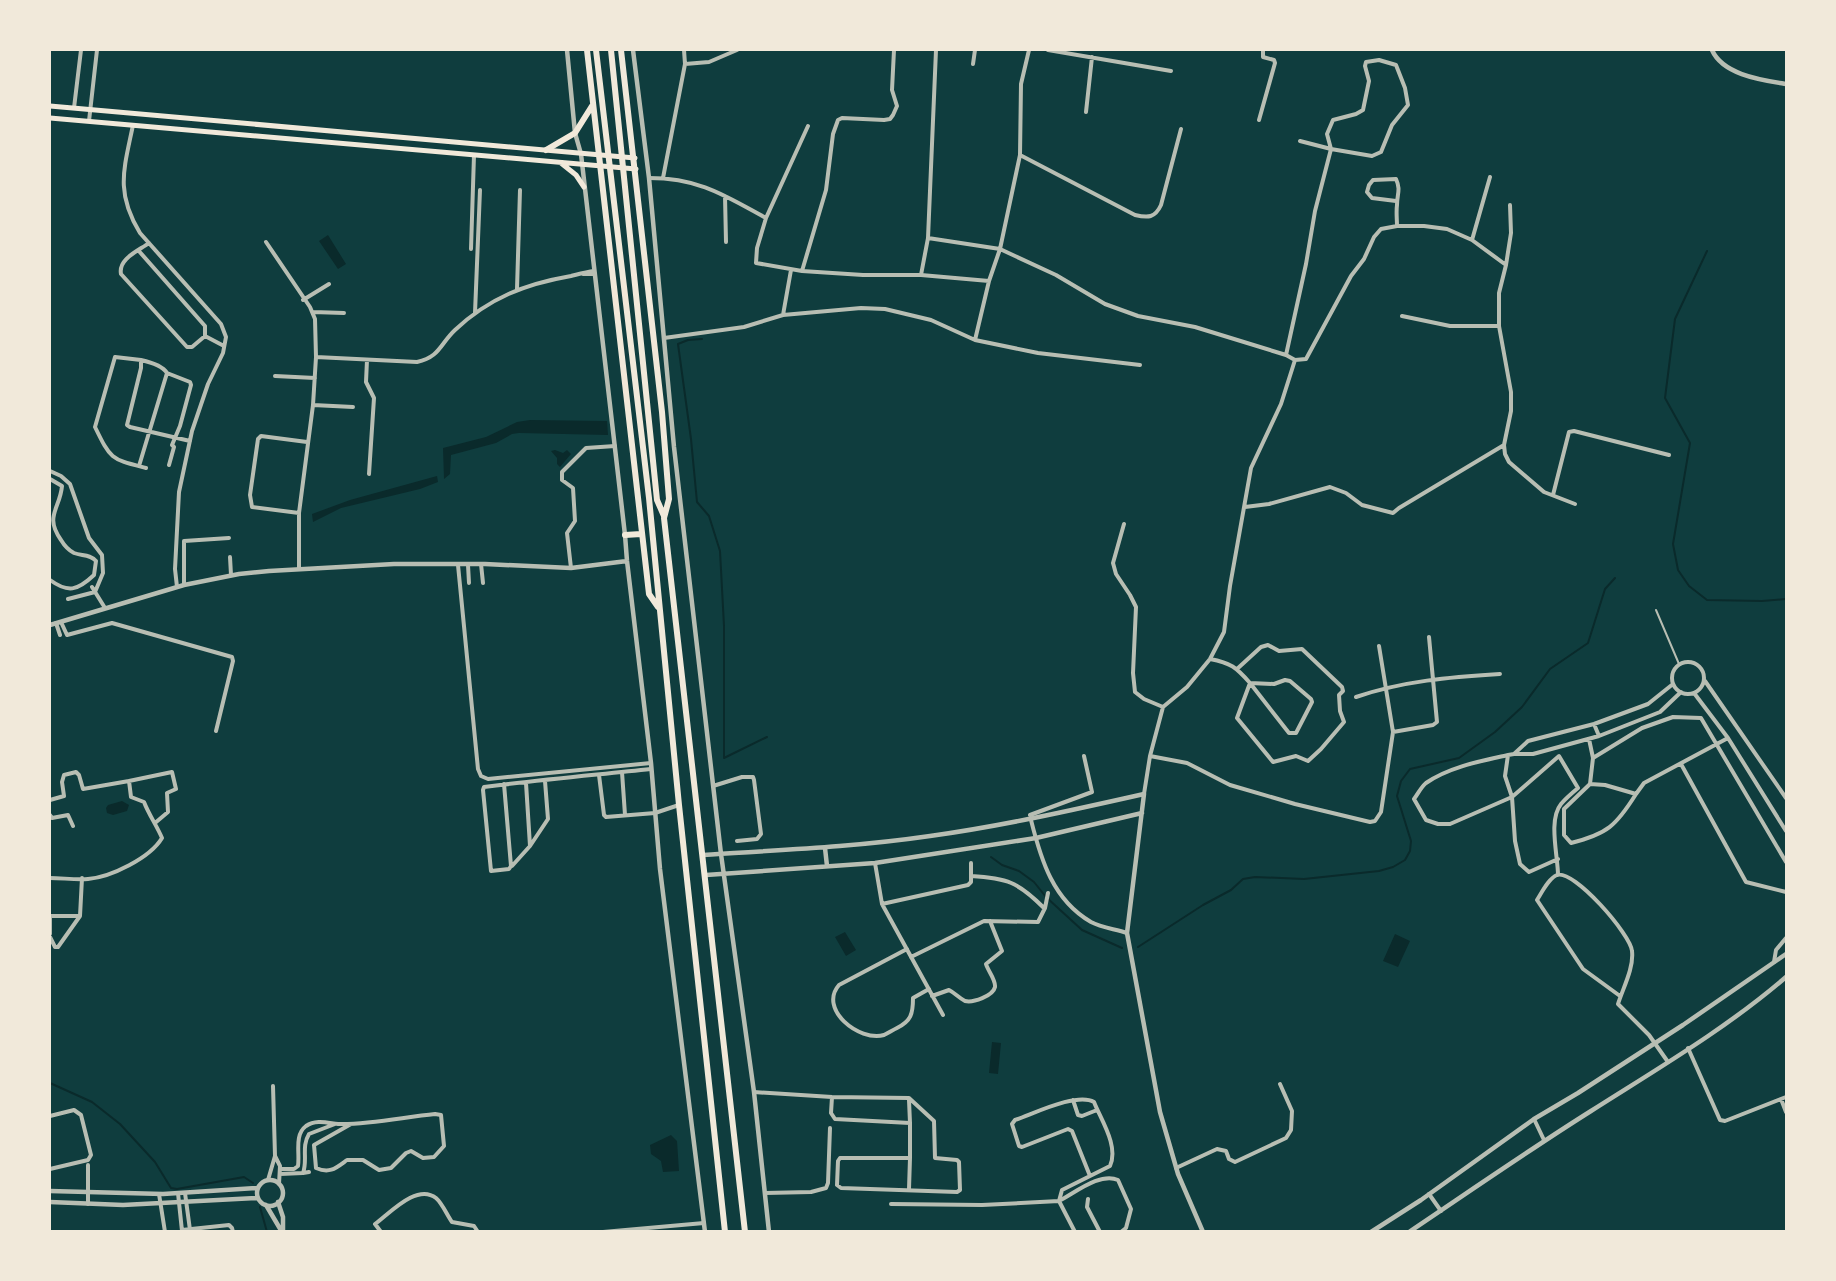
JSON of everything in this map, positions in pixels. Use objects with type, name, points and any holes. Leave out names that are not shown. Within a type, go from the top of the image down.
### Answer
[{"type":"main road","points":[[587,50],[648,594],[658,607]]},
{"type":"main road","points":[[596,50],[649,498],[658,607],[725,1232]]},
{"type":"main road","points":[[611,50],[657,500],[664,518],[745,1232]]},
{"type":"main road","points":[[621,50],[636,169],[665,447],[669,499],[664,518]]},
{"type":"main road","points":[[546,150],[575,133],[593,105]]},
{"type":"main road","points":[[50,106],[634,158]]},
{"type":"main road","points":[[50,118],[636,169]]},
{"type":"main road","points":[[559,162],[571,170],[584,187]]},
{"type":"main road","points":[[612,264],[646,261]]},
{"type":"main road","points":[[665,447],[674,447]]},
{"type":"main road","points":[[625,535],[641,534]]},
{"type":"street","points":[[74,108],[81,50]]},
{"type":"street","points":[[89,121],[97,50]]},
{"type":"street","points":[[567,50],[575,133],[581,154],[615,446],[651,766],[660,869],[705,1232]]},
{"type":"street","points":[[633,50],[649,178],[674,447],[713,786],[754,1092],[769,1232]]},
{"type":"street","points":[[663,178],[685,64],[684,50]]},
{"type":"street","points":[[685,64],[709,62],[737,50]]},
{"type":"street","points":[[802,271],[826,190],[833,134],[838,120],[842,118],[890,119],[897,106],[892,90],[894,50]]},
{"type":"street","points":[[921,275],[928,238],[936,50]]},
{"type":"street","points":[[973,64],[975,50]]},
{"type":"street","points":[[975,340],[989,281],[1000,249],[1020,155],[1021,84],[1029,50]]},
{"type":"street","points":[[1048,50],[1171,71]]},
{"type":"street","points":[[1259,120],[1275,63],[1274,60],[1263,57],[1263,50]]},
{"type":"street","points":[[1712,50],[1715,57],[1738,73],[1786,84]]},
{"type":"street","points":[[1086,112],[1092,57]]},
{"type":"street","points":[[1286,355],[1315,211],[1331,149],[1327,134],[1330,124],[1333,120],[1359,113],[1364,105],[1369,81],[1366,62],[1379,60],[1396,65],[1406,88],[1408,105],[1392,125],[1381,152],[1371,156],[1331,149],[1300,141]]},
{"type":"street","points":[[133,125],[123,170],[124,194],[130,217],[149,243],[222,324],[226,338],[223,352],[208,384],[190,441],[179,492],[175,569],[177,587]]},
{"type":"street","points":[[808,126],[766,218],[757,248],[756,263],[802,271],[863,275],[921,275],[989,281]]},
{"type":"street","points":[[1020,155],[1135,215],[1152,217],[1161,205],[1180,129]]},
{"type":"street","points":[[471,249],[474,155]]},
{"type":"street","points":[[1472,240],[1490,177]]},
{"type":"street","points":[[649,178],[663,178],[709,187],[766,218]]},
{"type":"street","points":[[1396,201],[1372,198],[1367,192],[1369,185],[1373,180],[1396,179],[1400,187],[1396,201],[1397,226]]},
{"type":"street","points":[[475,314],[480,190]]},
{"type":"street","points":[[517,289],[520,190]]},
{"type":"street","points":[[726,195],[726,242]]},
{"type":"street","points":[[1510,205],[1511,234],[1499,294],[1499,326],[1511,392],[1511,411],[1504,445],[1505,454],[1509,462],[1544,492],[1575,504]]},
{"type":"street","points":[[928,238],[1000,249],[1056,275],[1105,304],[1138,316],[1195,327],[1286,355],[1295,360],[1306,359],[1351,276],[1364,259],[1374,237],[1381,229],[1397,226],[1447,229],[1472,240],[1506,265]]},
{"type":"street","points":[[266,242],[313,312],[317,332],[313,405],[299,513],[299,569]]},
{"type":"street","points":[[138,250],[205,326],[205,336],[192,347],[186,347],[121,274],[120,268],[124,260],[138,250],[149,243]]},
{"type":"street","points":[[783,315],[791,270]]},
{"type":"street","points":[[316,357],[417,362],[428,360],[438,352],[453,331],[497,298],[517,289],[594,272]]},
{"type":"street","points":[[303,300],[329,284]]},
{"type":"street","points":[[663,338],[744,327],[783,315],[861,308],[885,309],[931,320],[975,340],[1038,353],[1140,366]]},
{"type":"street","points":[[313,312],[344,313]]},
{"type":"street","points":[[1402,316],[1450,326],[1499,326]]},
{"type":"street","points":[[205,336],[224,346]]},
{"type":"street","points":[[146,468],[115,460],[95,427],[115,357],[141,360],[190,382],[191,386],[169,465]]},
{"type":"street","points":[[141,360],[128,425],[190,441]]},
{"type":"street","points":[[368,360],[366,382],[374,398],[369,474]]},
{"type":"street","points":[[1203,1232],[1176,1168],[1160,1112],[1127,933],[1150,756],[1163,707],[1187,687],[1210,659],[1224,632],[1251,468],[1281,404],[1295,360]]},
{"type":"street","points":[[139,466],[167,373]]},
{"type":"street","points":[[275,376],[315,378]]},
{"type":"street","points":[[313,405],[353,407]]},
{"type":"street","points":[[1553,495],[1569,432],[1574,431],[1669,455]]},
{"type":"street","points":[[299,513],[252,507],[250,495],[258,439],[261,436],[307,442]]},
{"type":"street","points":[[1245,507],[1269,504],[1330,487],[1346,493],[1362,505],[1393,513],[1504,445]]},
{"type":"street","points":[[571,568],[567,533],[575,521],[573,488],[562,480],[562,472],[586,448],[615,446]]},
{"type":"street","points":[[50,471],[61,476],[70,484],[89,538],[102,555],[103,573],[95,592]]},
{"type":"street","points":[[50,479],[62,486],[52,523],[58,537],[72,552],[86,555],[96,561],[94,575],[75,588],[69,590],[62,588],[50,580]]},
{"type":"street","points":[[1124,524],[1113,563],[1116,574],[1136,607],[1133,672],[1135,692],[1144,699],[1163,707]]},
{"type":"street","points":[[184,585],[184,541],[229,538]]},
{"type":"street","points":[[230,556],[231,575]]},
{"type":"street","points":[[53,624],[184,585],[231,575],[394,564],[482,564],[571,568],[627,561]]},
{"type":"street","points":[[482,564],[483,583]]},
{"type":"street","points":[[458,565],[478,769],[481,776],[488,779],[651,766]]},
{"type":"street","points":[[468,565],[469,583]]},
{"type":"street","points":[[92,587],[105,609]]},
{"type":"street","points":[[68,599],[95,592]]},
{"type":"street","points":[[53,624],[67,635],[112,623],[232,657],[233,661],[216,731]]},
{"type":"street","points":[[53,624],[60,635]]},
{"type":"street","points":[[1393,732],[1433,725],[1437,722],[1429,637]]},
{"type":"street","points":[[1237,669],[1261,647],[1268,645],[1279,651],[1302,649],[1342,687],[1343,691],[1339,695],[1340,711],[1344,722],[1308,761],[1296,756],[1273,762],[1237,718],[1250,683]]},
{"type":"street","points":[[1150,756],[1187,763],[1230,785],[1295,804],[1372,822],[1381,812],[1393,732],[1379,646]]},
{"type":"street","points":[[1210,659],[1226,663],[1237,669],[1288,733],[1296,733],[1309,710],[1311,699],[1290,681],[1285,680],[1274,684],[1250,683]]},
{"type":"street","points":[[1682,693],[1673,684],[1673,673],[1679,664],[1695,663],[1703,670],[1704,681],[1786,798]]},
{"type":"street","points":[[1356,697],[1386,687],[1433,679],[1500,674]]},
{"type":"street","points":[[1558,875],[1554,834],[1556,813],[1559,806],[1578,788],[1559,756],[1512,797],[1450,824],[1438,824],[1426,820],[1414,799],[1424,784],[1471,764],[1511,754],[1533,754],[1589,739],[1660,712],[1682,693],[1694,693],[1699,690],[1704,681]]},
{"type":"street","points":[[1558,859],[1529,872],[1520,864],[1515,841],[1512,797],[1505,776],[1511,754],[1528,741],[1594,724],[1648,704],[1673,684]]},
{"type":"street","points":[[1694,693],[1728,738],[1786,831]]},
{"type":"street","points":[[1593,758],[1642,728],[1673,717],[1701,718],[1786,862]]},
{"type":"street","points":[[1594,724],[1599,736]]},
{"type":"street","points":[[1589,739],[1593,758],[1590,784],[1564,809],[1564,835],[1571,843],[1598,836],[1622,816],[1644,783],[1728,738]]},
{"type":"street","points":[[1030,817],[1092,792],[1084,756]]},
{"type":"street","points":[[1681,764],[1746,882],[1786,892]]},
{"type":"street","points":[[545,781],[548,819],[530,846],[509,869],[491,871],[484,787],[599,775],[651,766]]},
{"type":"street","points":[[50,800],[64,796],[62,779],[64,775],[76,772],[80,775],[83,789],[172,772],[176,789],[167,793],[168,812],[155,823]]},
{"type":"street","points":[[622,772],[625,815]]},
{"type":"street","points":[[599,775],[604,815],[655,813],[679,805]]},
{"type":"street","points":[[713,786],[742,777],[753,777],[761,834],[757,838],[737,841]]},
{"type":"street","points":[[50,878],[89,879],[116,871],[138,860],[158,846],[162,838],[144,802],[131,797],[129,781]]},
{"type":"street","points":[[526,783],[530,846]]},
{"type":"street","points":[[504,784],[511,866]]},
{"type":"street","points":[[1590,784],[1605,785],[1636,794]]},
{"type":"street","points":[[703,855],[825,848],[928,836],[1144,794]]},
{"type":"street","points":[[706,875],[875,863],[1036,838],[1142,813]]},
{"type":"street","points":[[50,815],[52,818],[68,814],[74,826]]},
{"type":"street","points":[[1030,817],[1050,880],[1057,890],[1076,912],[1093,923],[1127,933]]},
{"type":"street","points":[[825,848],[827,866]]},
{"type":"street","points":[[875,863],[882,904],[943,1015]]},
{"type":"street","points":[[882,904],[968,885],[971,882],[971,863]]},
{"type":"street","points":[[1620,996],[1583,969],[1537,900],[1551,880],[1558,875],[1573,878],[1596,900],[1628,938],[1632,948],[1632,960],[1618,1004],[1648,1035],[1668,1062]]},
{"type":"street","points":[[971,876],[996,878],[1013,883],[1023,888],[1045,909]]},
{"type":"street","points":[[80,916],[51,916],[50,936],[55,947],[58,947],[80,916],[82,878]]},
{"type":"street","points":[[911,957],[984,921],[1038,922],[1045,909],[1048,893]]},
{"type":"street","points":[[932,996],[949,990],[968,1002],[974,1001],[995,988],[986,964],[1002,951],[990,921]]},
{"type":"street","points":[[1774,963],[1776,950],[1786,938]]},
{"type":"street","points":[[907,949],[839,985],[834,995],[834,1004],[841,1020],[851,1028],[868,1035],[882,1035],[909,1021],[913,1013],[913,998],[929,989]]},
{"type":"street","points":[[1371,1232],[1429,1194],[1534,1119],[1683,1025],[1786,954]]},
{"type":"street","points":[[1408,1232],[1544,1140],[1668,1062],[1767,994],[1786,977]]},
{"type":"street","points":[[1688,1048],[1720,1120],[1725,1121],[1786,1097]]},
{"type":"street","points":[[1176,1168],[1217,1149],[1226,1151],[1229,1159],[1235,1162],[1286,1138],[1291,1130],[1292,1111],[1280,1083]]},
{"type":"street","points":[[268,1180],[275,1156],[273,1086]]},
{"type":"street","points":[[754,1092],[832,1097],[909,1098],[934,1121],[935,1158],[960,1162],[960,1190],[841,1188],[837,1185],[840,1158],[910,1158]]},
{"type":"street","points":[[832,1097],[831,1113],[835,1119],[910,1123]]},
{"type":"street","points":[[909,1098],[909,1189]]},
{"type":"street","points":[[1075,1232],[1059,1201],[1062,1190],[1090,1176],[1110,1166],[1113,1160],[1112,1146],[1094,1102],[1089,1099],[1073,1100],[1015,1120],[1012,1124],[1019,1146],[1022,1147],[1068,1129],[1072,1131],[1090,1176]]},
{"type":"street","points":[[1781,1099],[1786,1112]]},
{"type":"street","points":[[1073,1100],[1078,1115],[1082,1116],[1097,1110]]},
{"type":"street","points":[[50,1116],[74,1110],[81,1115],[91,1155],[88,1160],[50,1169]]},
{"type":"street","points":[[280,1172],[294,1169],[299,1162],[300,1134],[307,1125],[318,1121],[351,1124],[441,1115],[444,1146],[434,1157],[423,1158],[411,1151],[406,1153],[392,1168],[379,1170],[363,1160],[347,1160],[334,1170],[322,1171],[316,1168],[314,1145],[351,1124]]},
{"type":"street","points":[[1534,1119],[1544,1140]]},
{"type":"street","points":[[303,1173],[304,1144],[309,1134],[335,1124]]},
{"type":"street","points":[[765,1193],[811,1192],[826,1188],[830,1128]]},
{"type":"street","points":[[266,1205],[278,1202],[282,1193],[279,1184],[280,1166],[275,1156]]},
{"type":"street","points":[[299,1162],[305,1162]]},
{"type":"street","points":[[88,1165],[88,1205]]},
{"type":"street","points":[[280,1172],[309,1172]]},
{"type":"street","points":[[891,1204],[982,1205],[1059,1201],[1106,1178],[1118,1180],[1131,1209],[1126,1228],[1121,1232]]},
{"type":"street","points":[[258,1198],[88,1205],[50,1202],[50,1191],[159,1194],[257,1188],[268,1180],[279,1184]]},
{"type":"street","points":[[257,1188],[258,1198],[266,1205],[283,1232]]},
{"type":"street","points":[[215,1191],[216,1200]]},
{"type":"street","points":[[178,1193],[182,1231],[229,1225],[233,1232]]},
{"type":"street","points":[[185,1193],[190,1230]]},
{"type":"street","points":[[372,1232],[375,1224],[411,1197],[423,1193],[436,1198],[452,1222],[474,1226],[478,1232]]},
{"type":"street","points":[[123,1194],[123,1205]]},
{"type":"street","points":[[159,1194],[165,1232]]},
{"type":"street","points":[[1429,1194],[1441,1210]]},
{"type":"street","points":[[1088,1198],[1087,1207],[1100,1232]]},
{"type":"street","points":[[278,1202],[283,1217],[283,1232]]},
{"type":"street","points":[[603,1232],[704,1223]]},
{"type":"street","points":[[375,1224],[381,1232]]},
{"type":"lane","points":[[1656,610],[1679,664]]},
{"type":"water","points":[[328,235],[346,264],[338,269],[319,241]]},
{"type":"water","points":[[530,420],[607,421],[608,435],[512,434],[496,443],[451,455],[450,474],[444,479],[443,448],[486,437],[517,422]]},
{"type":"water","points":[[567,450],[571,454],[560,467],[551,451],[563,453]]},
{"type":"water","points":[[437,476],[438,482],[420,489],[341,508],[313,522],[312,514],[350,500]]},
{"type":"water","points":[[122,801],[129,805],[127,811],[113,815],[107,813],[108,805]]},
{"type":"water","points":[[845,932],[856,950],[846,956],[835,937]]},
{"type":"water","points":[[1395,934],[1410,941],[1398,967],[1383,961]]},
{"type":"water","points":[[992,1042],[1001,1043],[998,1074],[989,1073]]},
{"type":"water","points":[[671,1135],[677,1141],[679,1171],[663,1172],[661,1161],[651,1154],[650,1145]]},
{"type":"waterway","points":[[1707,251],[1675,319],[1665,398],[1690,443],[1673,544],[1678,570],[1689,586],[1707,600],[1786,599]]},
{"type":"waterway","points":[[702,339],[688,340],[678,344],[697,502],[709,516],[720,551],[724,626],[724,758],[767,737]]},
{"type":"waterway","points":[[1138,947],[1203,905],[1231,890],[1243,879],[1255,877],[1304,879],[1379,871],[1405,860],[1410,851],[1411,841],[1397,796],[1401,781],[1410,769],[1459,758],[1495,732],[1522,707],[1550,669],[1588,643],[1605,589],[1615,578]]},
{"type":"waterway","points":[[991,857],[1002,865],[1019,871],[1034,882],[1046,897],[1082,930],[1122,948]]},
{"type":"waterway","points":[[50,1083],[92,1102],[120,1124],[155,1162],[171,1188],[177,1189],[244,1177],[253,1183]]},
{"type":"waterway","points":[[260,1207],[267,1232]]}]
